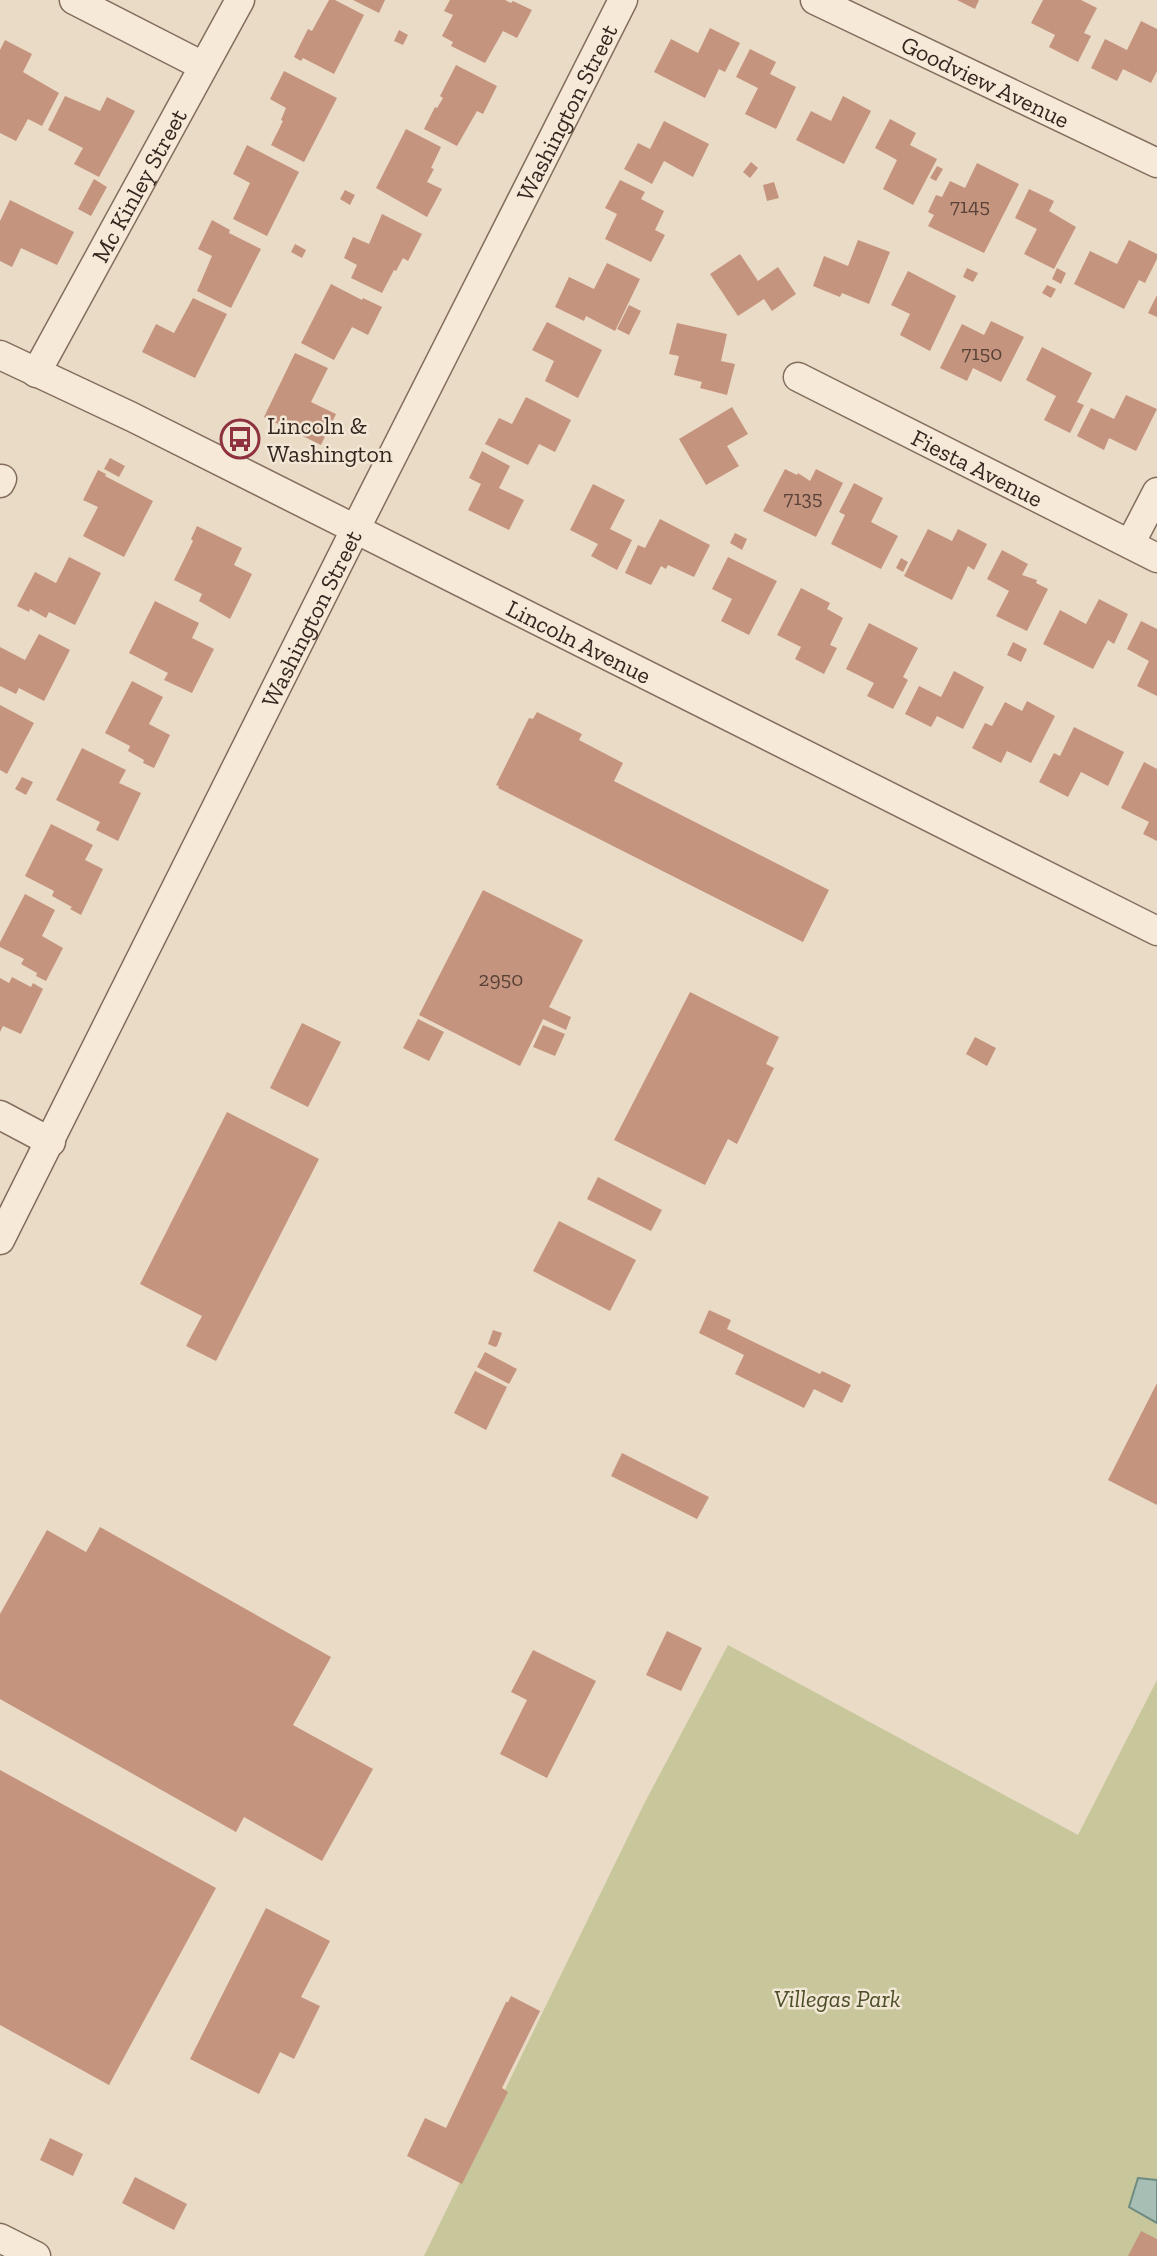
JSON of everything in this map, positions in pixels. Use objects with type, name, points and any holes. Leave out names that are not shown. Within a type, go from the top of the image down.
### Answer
[{"type":"street","points":[[74,0],[203,66]]},
{"type":"street","name":"Mc Kinley Street","points":[[37,373],[240,0]]},
{"type":"street","name":"Washington Street","points":[[0,1240],[623,0]]},
{"type":"street","name":"Goodview Avenue","points":[[815,0],[1157,163]]},
{"type":"street","name":"Lincoln Avenue","points":[[0,355],[132,417],[1157,931]]},
{"type":"street","name":"Fiesta Avenue","points":[[798,377],[1157,558]]},
{"type":"street","points":[[1130,544],[1157,492]]},
{"type":"street","points":[[0,1115],[51,1142]]},
{"type":"street","points":[[0,2238],[37,2256]]},
{"type":"green space","name":"Villegas Park","points":[[728,1645],[1078,1835],[1157,1680],[1157,2256],[424,2256],[644,1804]]},
{"type":"shaded area","points":[[1138,2178],[1157,2180],[1157,2223],[1129,2207]]},
{"type":"building","points":[[329,0],[335,0],[364,15],[334,74],[303,58],[301,61],[294,57],[308,29],[312,31]]},
{"type":"building","points":[[353,0],[385,0],[379,13]]},
{"type":"building","points":[[450,0],[505,0],[532,10],[517,38],[503,31],[485,63],[451,46],[453,42],[442,36],[453,15],[444,11]]},
{"type":"building","points":[[957,0],[979,0],[975,9]]},
{"type":"building","points":[[1043,0],[1081,0],[1097,8],[1084,33],[1091,36],[1078,62],[1049,47],[1055,35],[1031,23]]},
{"type":"building","points":[[1141,21],[1157,29],[1157,71],[1151,83],[1123,69],[1117,81],[1091,68],[1105,39],[1127,50]]},
{"type":"building","points":[[710,28],[740,43],[725,72],[719,69],[705,98],[654,72],[671,39],[698,53]]},
{"type":"building","points":[[399,30],[408,35],[403,45],[394,41]]},
{"type":"building","points":[[5,40],[32,54],[23,72],[59,93],[42,126],[28,119],[16,141],[0,133],[0,50]]},
{"type":"building","points":[[750,49],[776,62],[770,74],[796,87],[776,129],[745,114],[758,88],[736,77]]},
{"type":"building","points":[[456,65],[497,86],[483,114],[477,111],[457,146],[424,129],[435,107],[437,108],[443,98],[440,96]]},
{"type":"building","points":[[284,71],[337,98],[304,162],[271,145],[283,121],[281,120],[286,108],[270,99]]},
{"type":"building","points":[[65,96],[100,111],[107,97],[135,111],[99,177],[74,164],[83,148],[48,130]]},
{"type":"building","points":[[843,96],[871,111],[844,164],[796,140],[811,111],[831,121]]},
{"type":"building","points":[[890,119],[916,133],[910,145],[937,159],[913,205],[883,189],[897,160],[875,148]]},
{"type":"building","points":[[664,121],[709,144],[693,177],[664,161],[652,184],[624,169],[638,143],[650,149]]},
{"type":"building","points":[[406,129],[441,147],[427,182],[442,189],[427,217],[376,188]]},
{"type":"building","points":[[247,145],[299,172],[267,236],[233,219],[250,183],[233,174]]},
{"type":"building","points":[[751,162],[758,168],[750,178],[743,172]]},
{"type":"building","points":[[977,163],[1019,184],[984,253],[928,226],[934,215],[928,212],[936,195],[942,197],[950,181],[965,188]]},
{"type":"building","points":[[937,166],[943,169],[936,181],[930,178]]},
{"type":"building","points":[[94,179],[107,187],[91,216],[78,209]]},
{"type":"building","points":[[620,180],[645,192],[641,199],[664,211],[655,230],[665,235],[651,262],[605,239],[617,214],[605,208]]},
{"type":"building","points":[[774,182],[779,198],[767,201],[763,185]]},
{"type":"building","points":[[1029,189],[1054,201],[1049,211],[1076,227],[1054,269],[1024,254],[1037,229],[1015,218]]},
{"type":"building","points":[[345,190],[355,195],[350,205],[340,199]]},
{"type":"building","points":[[10,200],[74,232],[57,265],[21,248],[12,267],[0,261],[0,221]]},
{"type":"building","points":[[382,214],[422,234],[408,261],[403,258],[382,293],[351,278],[357,265],[344,258],[353,237],[369,244]]},
{"type":"building","points":[[212,220],[230,230],[229,233],[261,249],[231,308],[197,291],[212,256],[198,249]]},
{"type":"building","points":[[858,240],[890,252],[869,304],[842,293],[840,297],[813,286],[824,256],[848,266]]},
{"type":"building","points":[[1129,240],[1157,254],[1157,259],[1145,283],[1139,280],[1124,309],[1074,284],[1090,251],[1117,264]]},
{"type":"building","points":[[295,244],[306,250],[302,258],[291,252]]},
{"type":"building","points":[[740,254],[758,281],[778,267],[796,294],[772,311],[764,299],[738,316],[710,274]]},
{"type":"building","points":[[607,263],[640,279],[615,331],[586,316],[584,321],[555,307],[569,277],[594,289]]},
{"type":"building","points":[[967,268],[978,273],[973,282],[963,277]]},
{"type":"building","points":[[1057,268],[1066,273],[1061,284],[1052,279]]},
{"type":"building","points":[[908,271],[956,296],[930,351],[900,335],[910,314],[891,305]]},
{"type":"building","points":[[331,284],[382,307],[368,335],[352,327],[334,360],[301,343]]},
{"type":"building","points":[[1047,285],[1056,289],[1051,298],[1042,293]]},
{"type":"building","points":[[1157,295],[1157,317],[1148,313]]},
{"type":"building","points":[[193,298],[227,314],[195,378],[142,352],[156,324],[174,333]]},
{"type":"building","points":[[629,305],[641,311],[629,335],[617,329]]},
{"type":"building","points":[[991,321],[1024,337],[1001,382],[973,368],[967,381],[940,368],[962,324],[984,335]]},
{"type":"building","points":[[547,322],[602,350],[578,398],[545,381],[554,361],[532,350]]},
{"type":"building","points":[[677,323],[727,334],[721,361],[735,364],[727,395],[700,388],[702,382],[674,375],[679,356],[669,354]]},
{"type":"building","points":[[1042,347],[1092,373],[1077,402],[1084,405],[1070,433],[1044,420],[1056,396],[1026,380]]},
{"type":"building","points":[[295,353],[328,368],[311,402],[336,414],[321,445],[264,417]]},
{"type":"building","points":[[1126,395],[1157,409],[1136,451],[1109,438],[1104,450],[1077,436],[1091,408],[1114,419]]},
{"type":"building","points":[[526,397],[571,420],[555,452],[539,444],[528,465],[485,444],[499,418],[512,424]]},
{"type":"building","points":[[732,407],[748,434],[727,446],[739,466],[706,485],[679,439]]},
{"type":"building","points":[[482,451],[510,466],[499,488],[524,500],[509,530],[468,510],[481,484],[469,478]]},
{"type":"building","points":[[110,458],[125,466],[119,477],[104,469]]},
{"type":"building","points":[[785,469],[810,481],[816,469],[843,483],[816,537],[763,511]]},
{"type":"building","points":[[98,470],[153,501],[124,557],[83,536],[98,507],[83,500]]},
{"type":"building","points":[[854,483],[883,498],[871,522],[898,536],[881,569],[831,544],[845,515],[839,512]]},
{"type":"building","points":[[593,484],[625,500],[610,529],[632,540],[617,570],[591,556],[598,544],[570,530]]},
{"type":"building","points":[[660,519],[710,545],[694,577],[668,565],[666,569],[661,566],[651,585],[625,573],[638,545],[645,548]]},
{"type":"building","points":[[197,526],[242,548],[234,565],[252,574],[230,619],[199,601],[202,594],[174,580],[193,541],[191,539]]},
{"type":"building","points":[[928,529],[952,541],[958,529],[987,544],[974,570],[968,566],[952,600],[904,576]]},
{"type":"building","points":[[735,533],[747,539],[742,550],[730,543]]},
{"type":"building","points":[[1002,550],[1028,564],[1022,575],[1037,580],[1036,583],[1048,589],[1027,631],[996,616],[1009,591],[987,579]]},
{"type":"building","points":[[69,557],[101,573],[75,625],[49,612],[46,618],[30,609],[29,612],[17,606],[35,572],[56,583]]},
{"type":"building","points":[[728,557],[777,581],[749,635],[721,621],[732,599],[712,589]]},
{"type":"building","points":[[901,558],[908,562],[903,572],[896,568]]},
{"type":"building","points":[[801,588],[830,603],[827,609],[843,618],[830,645],[837,648],[824,674],[795,659],[801,647],[777,635]]},
{"type":"building","points":[[1099,599],[1128,614],[1114,644],[1108,640],[1093,669],[1043,644],[1060,610],[1086,624]]},
{"type":"building","points":[[155,601],[199,623],[192,638],[214,649],[192,693],[164,680],[168,673],[129,653]]},
{"type":"building","points":[[1141,621],[1157,629],[1157,696],[1137,686],[1149,661],[1127,649]]},
{"type":"building","points":[[869,623],[918,648],[903,677],[908,680],[893,709],[867,696],[874,683],[846,669]]},
{"type":"building","points":[[39,634],[70,650],[44,701],[19,688],[16,694],[0,686],[0,647],[25,660]]},
{"type":"building","points":[[1013,642],[1027,649],[1021,662],[1007,655]]},
{"type":"building","points":[[954,671],[984,687],[963,729],[937,716],[931,727],[905,714],[919,686],[941,697]]},
{"type":"building","points":[[132,681],[163,697],[149,724],[170,735],[154,768],[128,751],[130,746],[105,733]]},
{"type":"building","points":[[1027,701],[1055,716],[1031,763],[1007,751],[1001,763],[972,748],[985,723],[992,726],[1005,702],[1022,711]]},
{"type":"building","points":[[0,705],[34,723],[7,774],[0,770]]},
{"type":"building","points":[[537,712],[582,734],[579,740],[623,763],[614,781],[829,890],[803,942],[498,788],[496,785],[529,718],[533,719]]},
{"type":"building","points":[[1074,727],[1124,752],[1108,786],[1081,772],[1068,797],[1039,782],[1054,753],[1060,756]]},
{"type":"building","points":[[82,748],[126,770],[119,783],[141,793],[118,841],[96,830],[100,822],[56,800]]},
{"type":"building","points":[[1144,762],[1157,769],[1157,841],[1143,834],[1149,822],[1121,808]]},
{"type":"building","points":[[22,777],[33,782],[26,795],[15,789]]},
{"type":"building","points":[[51,824],[93,845],[85,860],[103,869],[81,915],[52,896],[54,891],[25,876]]},
{"type":"building","points":[[483,890],[583,940],[549,1007],[571,1017],[566,1030],[543,1019],[520,1066],[419,1015]]},
{"type":"building","points":[[25,894],[55,910],[42,936],[63,948],[46,981],[21,964],[24,959],[0,947],[0,942]]},
{"type":"building","points":[[12,977],[31,987],[33,983],[43,989],[21,1034],[3,1026],[0,1032],[0,978],[9,983]]},
{"type":"building","points":[[690,992],[779,1037],[766,1064],[774,1068],[737,1144],[728,1139],[705,1185],[614,1140]]},
{"type":"building","points":[[418,1019],[444,1032],[429,1061],[403,1048]]},
{"type":"building","points":[[302,1023],[341,1042],[308,1107],[270,1088]]},
{"type":"building","points":[[543,1025],[565,1034],[555,1056],[533,1047]]},
{"type":"building","points":[[975,1037],[996,1048],[987,1066],[966,1054]]},
{"type":"building","points":[[227,1112],[319,1159],[216,1361],[186,1346],[202,1316],[140,1284]]},
{"type":"building","points":[[598,1177],[662,1210],[651,1231],[587,1199]]},
{"type":"building","points":[[559,1221],[636,1260],[610,1311],[533,1271]]},
{"type":"building","points":[[709,1310],[731,1320],[727,1329],[820,1374],[822,1371],[851,1385],[842,1403],[814,1389],[804,1408],[735,1374],[744,1355],[699,1333]]},
{"type":"building","points":[[493,1330],[502,1333],[495,1347],[488,1344]]},
{"type":"building","points":[[485,1352],[517,1369],[509,1384],[477,1367]]},
{"type":"building","points":[[475,1371],[507,1387],[486,1430],[454,1413]]},
{"type":"building","points":[[1157,1383],[1157,1505],[1108,1480]]},
{"type":"building","points":[[622,1453],[709,1497],[697,1519],[611,1476]]},
{"type":"building","points":[[100,1527],[331,1657],[293,1725],[373,1769],[322,1861],[244,1817],[236,1832],[0,1699],[0,1614],[47,1530],[86,1552]]},
{"type":"building","points":[[667,1631],[702,1648],[681,1691],[646,1675]]},
{"type":"building","points":[[533,1650],[596,1681],[547,1778],[500,1754],[527,1700],[511,1692]]},
{"type":"building","points":[[0,1770],[216,1888],[109,2085],[0,2025]]},
{"type":"building","points":[[266,1908],[330,1941],[301,1997],[320,2006],[294,2059],[280,2052],[259,2094],[190,2059]]},
{"type":"building","points":[[511,1996],[540,2011],[502,2088],[508,2092],[462,2184],[407,2156],[425,2118],[446,2128]]},
{"type":"building","points":[[50,2138],[83,2154],[73,2176],[40,2160]]},
{"type":"building","points":[[135,2177],[187,2204],[174,2230],[122,2203]]},
{"type":"building","points":[[1141,2231],[1157,2239],[1157,2256],[1128,2256]]},
{"type":"place","name":"Lincoln & Washington","points":[[240,439]]}]
